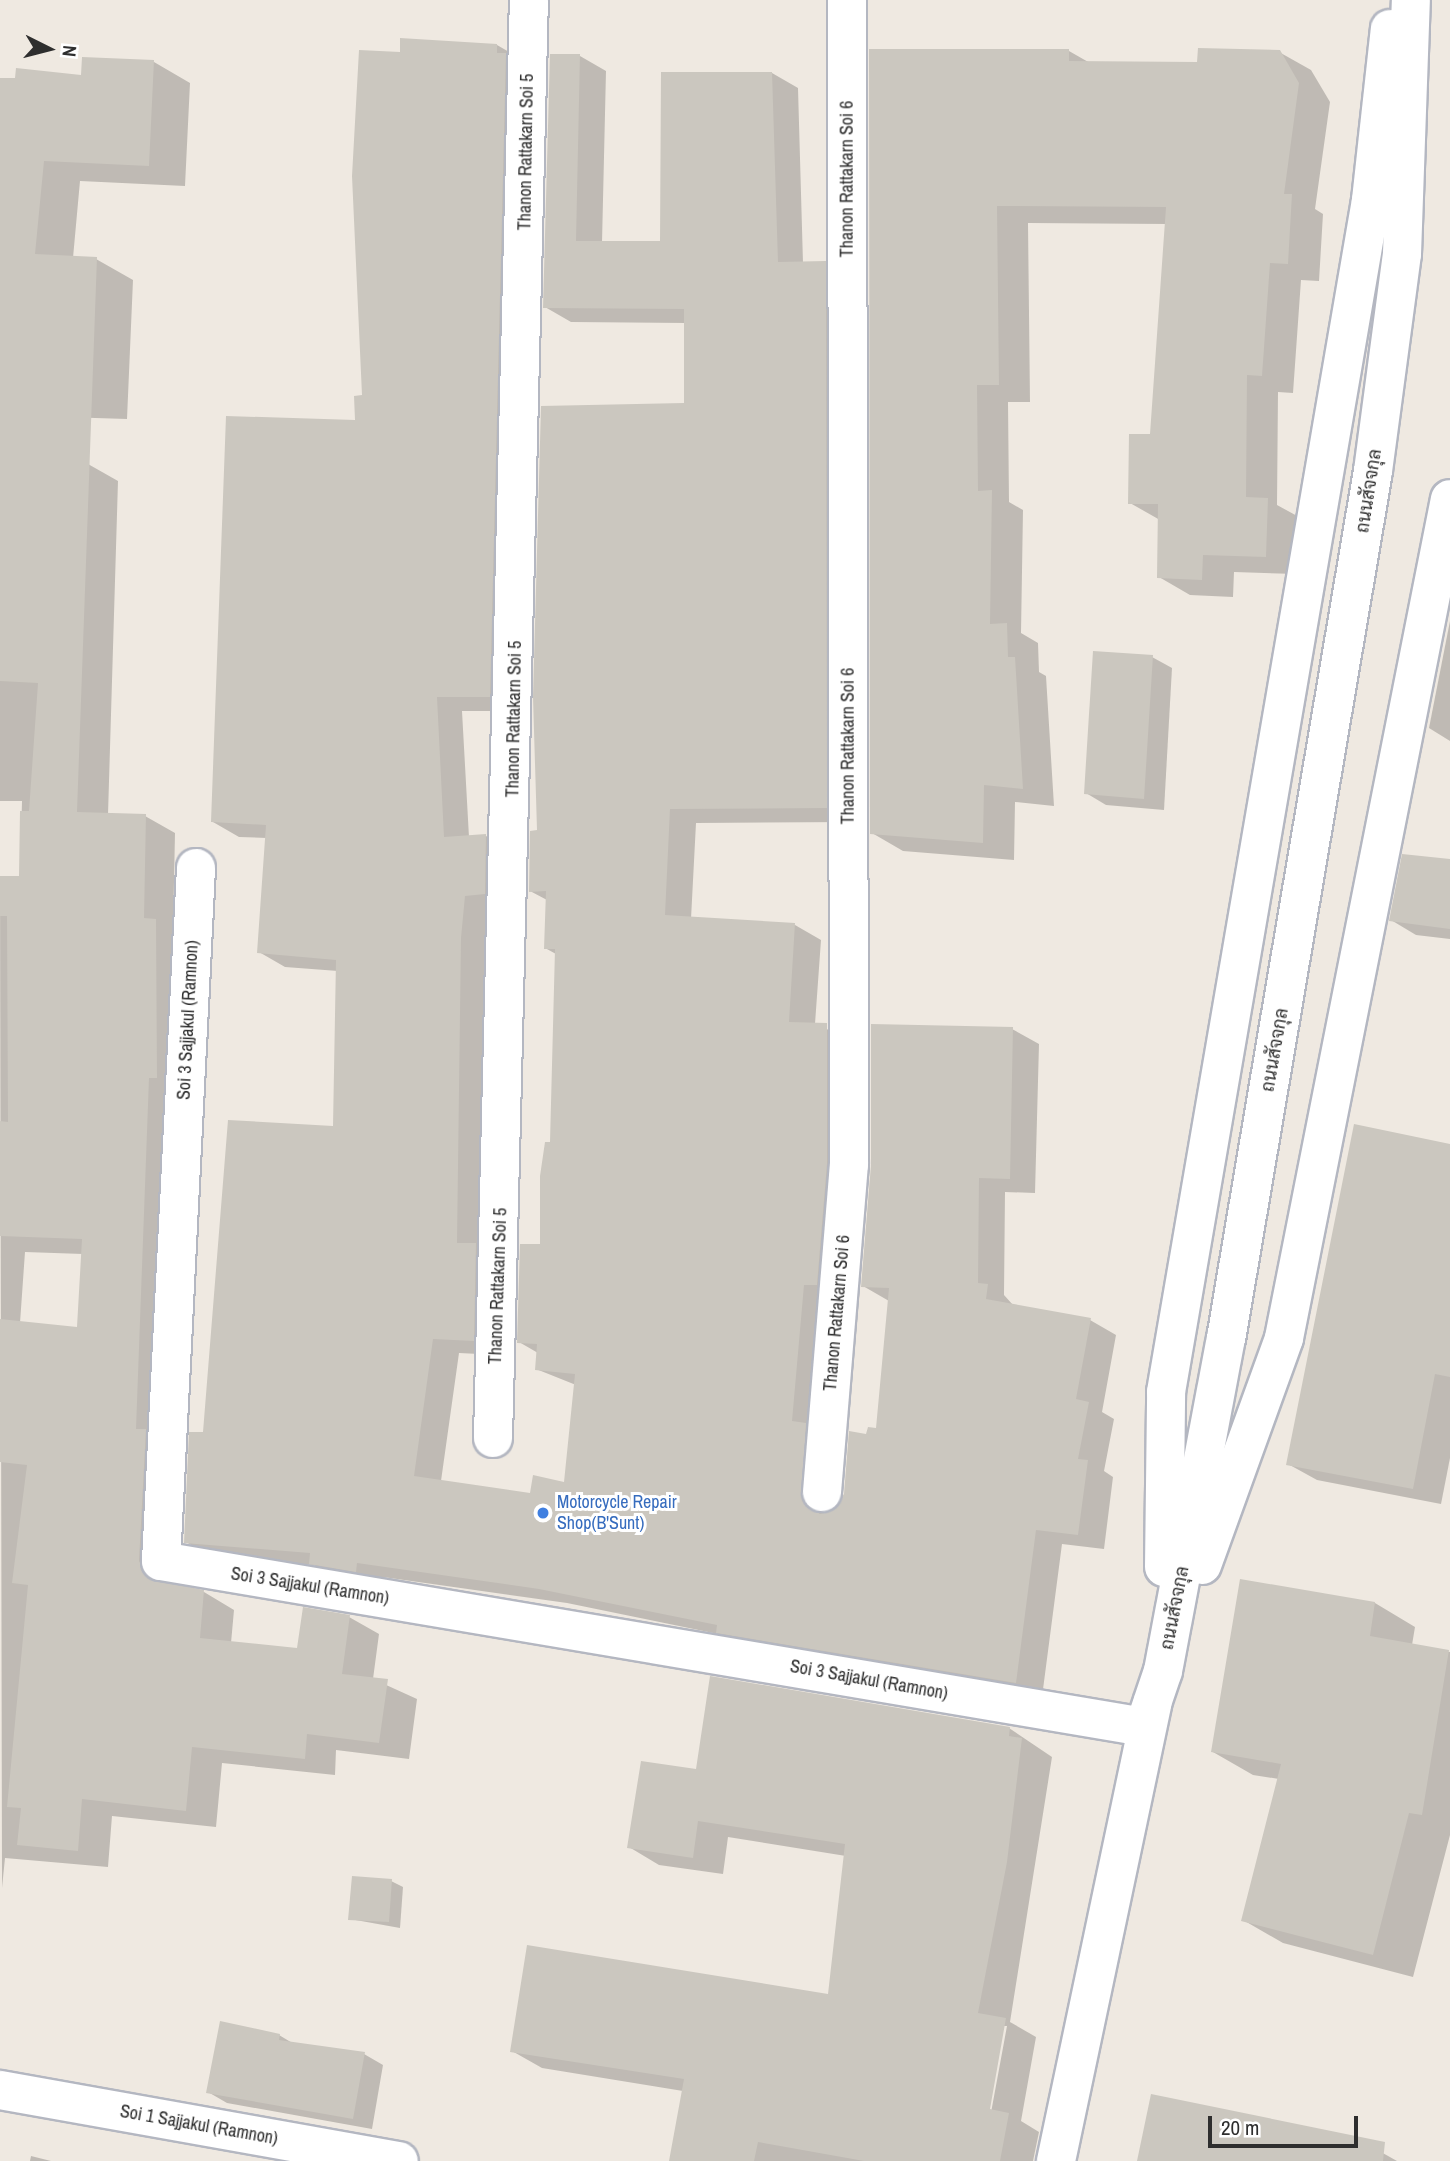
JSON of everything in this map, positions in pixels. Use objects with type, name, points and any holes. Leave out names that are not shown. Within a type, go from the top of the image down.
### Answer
[{"type":"street","name":"Thanon Rattakarn Soi 5","points":[[493,1438],[529,0]]},
{"type":"street","name":"Thanon Rattakarn Soi 6","points":[[822,1492],[849,1165],[847,0]]},
{"type":"street","name":"ถนนสัจจกุล","points":[[1163,1671],[1166,1392],[1371,200],[1393,0]]},
{"type":"street","name":"ถนนสัจจกุล","points":[[1163,1671],[1226,1339],[1373,471],[1402,254],[1410,0]]},
{"type":"street","name":"ถนนสัจจกุล","points":[[1056,2161],[1144,1727],[1284,1338],[1450,499]]},
{"type":"street","name":"Soi 3 Sajjakul (Ramnon)","points":[[196,868],[160,1562],[1144,1727]]},
{"type":"street","points":[[1144,1727],[1163,1671]]},
{"type":"street","name":"Soi 1 Sajjakul (Ramnon)","points":[[0,2090],[399,2161]]},
{"type":"building","points":[[400,38],[497,44],[497,53],[506,53],[490,697],[437,697],[444,837],[486,834],[485,894],[465,896],[461,938],[457,1243],[476,1243],[474,1341],[433,1339],[414,1476],[530,1493],[533,1475],[564,1482],[575,1374],[535,1370],[537,1344],[517,1343],[520,1244],[540,1244],[540,1176],[545,1142],[550,1142],[555,949],[544,949],[546,891],[529,892],[530,831],[537,830],[533,697],[541,406],[684,403],[684,309],[543,308],[550,54],[580,54],[576,241],[660,241],[661,72],[772,72],[778,262],[826,261],[827,808],[670,809],[665,915],[795,923],[789,1022],[827,1023],[827,1164],[817,1285],[804,1285],[792,1421],[806,1423],[802,1501],[820,1514],[832,1511],[844,1494],[849,1431],[866,1434],[868,1427],[876,1428],[889,1288],[861,1287],[871,1165],[871,1024],[1013,1027],[1010,1179],[979,1178],[978,1283],[988,1284],[986,1299],[1091,1318],[1076,1399],[1089,1402],[1078,1459],[1088,1460],[1078,1535],[1036,1530],[1016,1683],[716,1633],[717,1625],[539,1589],[357,1563],[356,1572],[309,1564],[310,1553],[184,1543],[189,1432],[203,1432],[228,1120],[333,1126],[336,960],[257,953],[266,825],[211,822],[226,416],[355,420],[354,396],[362,395],[352,176],[359,50],[400,52]]},
{"type":"building","points":[[1198,48],[1280,50],[1299,83],[1284,194],[1292,194],[1288,264],[1270,263],[1262,376],[1247,375],[1246,497],[1268,498],[1266,557],[1203,555],[1202,580],[1157,578],[1158,504],[1128,504],[1129,434],[1150,434],[1166,207],[997,206],[999,385],[977,385],[978,491],[992,490],[990,624],[1007,623],[1008,657],[1015,657],[1023,789],[984,785],[983,843],[870,834],[869,49],[1069,49],[1069,61],[1197,62]]},
{"type":"building","points":[[82,57],[154,60],[149,166],[44,161],[35,254],[97,257],[77,812],[146,814],[144,918],[156,919],[157,1078],[149,1078],[136,1429],[146,1429],[139,1561],[148,1579],[204,1590],[200,1638],[297,1648],[303,1607],[350,1615],[342,1674],[388,1679],[379,1743],[307,1734],[305,1759],[192,1747],[186,1811],[82,1799],[78,1851],[17,1845],[21,1808],[7,1807],[28,1585],[12,1583],[27,1465],[0,1462],[0,1319],[77,1327],[82,1239],[0,1236],[0,1121],[8,1122],[7,916],[0,916],[0,876],[19,876],[20,811],[29,811],[38,683],[0,681],[0,78],[15,78],[16,68],[81,75]]},
{"type":"building","points":[[1093,651],[1153,655],[1144,799],[1084,794]]},
{"type":"building","points":[[1402,854],[1450,859],[1450,929],[1389,921]]},
{"type":"building","points":[[1354,1124],[1450,1144],[1450,1377],[1435,1374],[1413,1489],[1286,1465]]},
{"type":"building","points":[[1240,1579],[1375,1602],[1370,1636],[1449,1650],[1422,1815],[1409,1813],[1373,1955],[1241,1921],[1281,1764],[1211,1752]]},
{"type":"building","points":[[710,1676],[1010,1727],[1009,1736],[1022,1738],[1007,1862],[978,2013],[1006,2018],[990,2109],[1009,2113],[1000,2161],[864,2161],[758,2142],[754,2161],[669,2161],[684,2079],[510,2052],[527,1945],[828,1994],[845,1844],[698,1821],[693,1858],[627,1848],[641,1761],[696,1769]]},
{"type":"building","points":[[352,1876],[392,1879],[389,1922],[348,1920]]},
{"type":"building","points":[[220,2021],[280,2034],[279,2040],[365,2052],[353,2119],[206,2093]]},
{"type":"building","points":[[1151,2094],[1385,2142],[1383,2161],[1137,2161]]},
{"type":"place","name":"Motorcycle Repair Shop(B'Sunt)","points":[[543,1513]]}]
